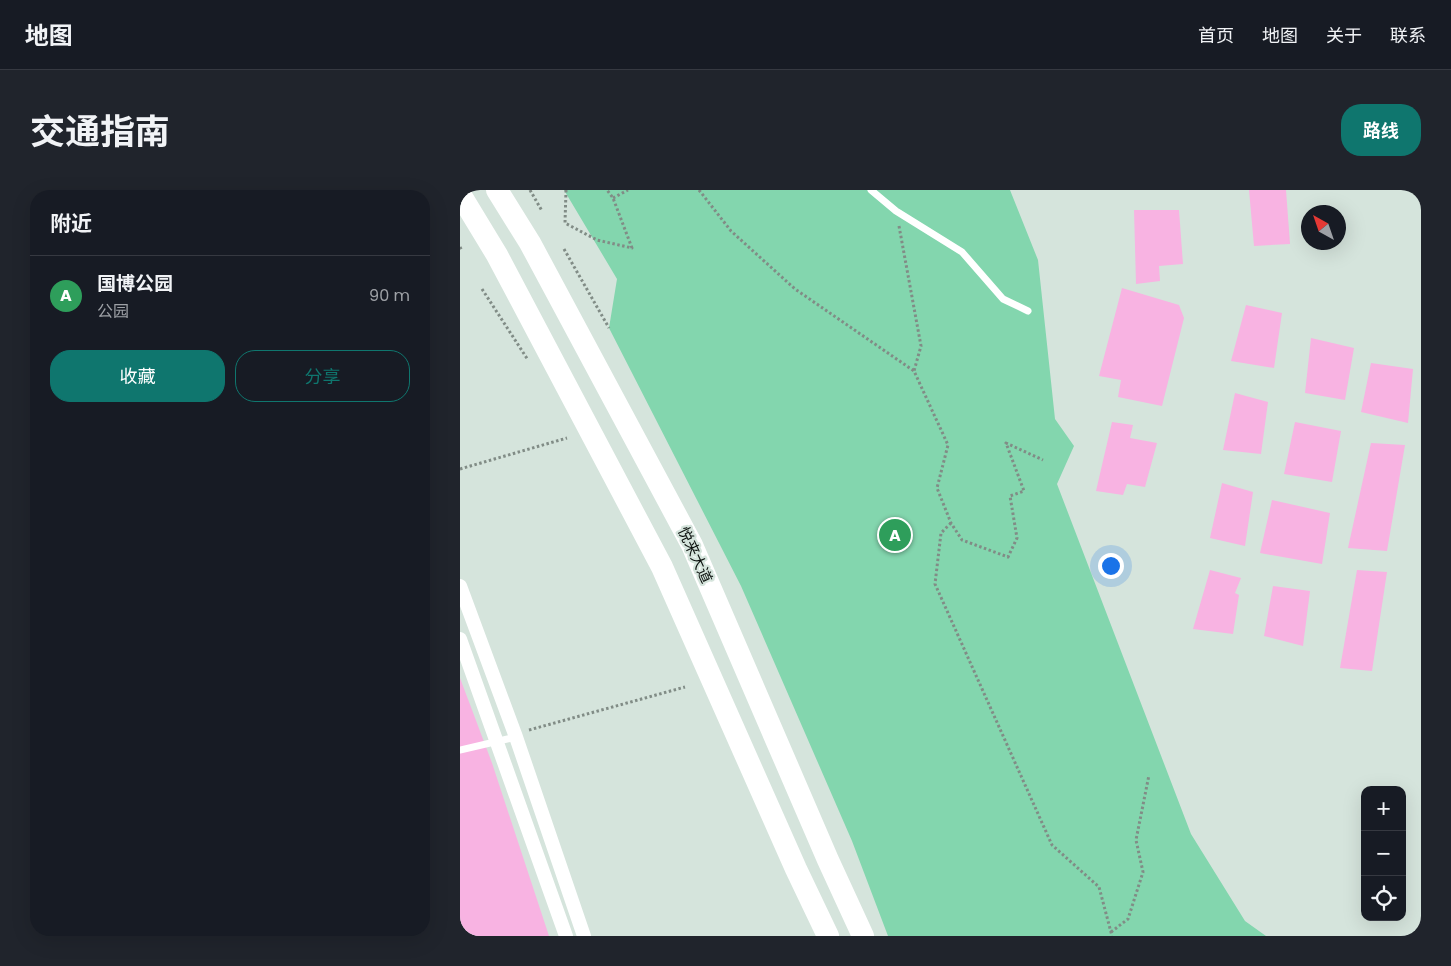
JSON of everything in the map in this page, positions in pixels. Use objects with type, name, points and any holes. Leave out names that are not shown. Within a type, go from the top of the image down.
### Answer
[{"type":"main road","name":"悦来大道","points":[[497,190],[530,243],[692,545],[828,860],[863,936]]},
{"type":"main road","points":[[460,194],[497,255],[662,567],[796,869],[828,936]]},
{"type":"street","points":[[460,586],[516,736],[584,936]]},
{"type":"street","points":[[460,639],[566,936]]},
{"type":"lane","points":[[872,190],[896,211],[962,252],[1004,299],[1028,311]]},
{"type":"lane","points":[[460,750],[516,736]]},
{"type":"path","points":[[530,190],[542,211]]},
{"type":"path","points":[[566,190],[565,223],[597,240],[632,248],[613,198],[607,190]]},
{"type":"path","points":[[613,198],[628,190]]},
{"type":"path","points":[[698,190],[731,231],[795,289],[914,371],[948,445],[938,488],[951,523],[962,540],[1008,557],[1016,538],[1010,496],[1024,491],[1006,443],[1043,460]]},
{"type":"path","points":[[896,211],[921,346],[914,371]]},
{"type":"path","points":[[564,249],[609,328]]},
{"type":"path","points":[[482,289],[528,360]]},
{"type":"path","points":[[460,469],[566,438]]},
{"type":"path","points":[[951,523],[941,533],[936,584],[1052,845],[1099,887],[1111,934],[1128,919],[1142,872],[1136,840],[1149,775]]},
{"type":"path","points":[[516,736],[531,728],[685,687]]},
{"type":"green space","points":[[564,190],[1010,190],[1038,260],[1055,419],[1074,446],[1057,484],[1191,834],[1245,921],[1266,936],[888,936],[852,841],[741,586],[609,328],[617,279]]},
{"type":"building","points":[[1249,190],[1286,190],[1290,244],[1254,246]]},
{"type":"building","points":[[1134,210],[1179,210],[1183,264],[1159,266],[1160,281],[1136,284]]},
{"type":"building","points":[[1122,288],[1179,305],[1184,318],[1162,406],[1118,397],[1121,380],[1099,376]]},
{"type":"building","points":[[1246,305],[1282,313],[1274,368],[1231,361]]},
{"type":"building","points":[[1311,338],[1354,348],[1345,400],[1305,393]]},
{"type":"building","points":[[1371,363],[1413,369],[1408,423],[1361,412]]},
{"type":"building","points":[[1235,393],[1268,402],[1261,454],[1223,450]]},
{"type":"building","points":[[1112,422],[1133,425],[1130,438],[1157,443],[1145,487],[1127,484],[1123,495],[1096,491]]},
{"type":"building","points":[[1295,422],[1341,431],[1332,482],[1284,474]]},
{"type":"building","points":[[1371,443],[1405,445],[1387,551],[1348,548]]},
{"type":"building","points":[[1222,483],[1253,492],[1245,546],[1210,538]]},
{"type":"building","points":[[1272,500],[1330,513],[1322,564],[1260,553]]},
{"type":"building","points":[[1210,570],[1241,578],[1235,593],[1239,595],[1233,634],[1193,629]]},
{"type":"building","points":[[1357,570],[1387,572],[1372,671],[1340,668]]},
{"type":"building","points":[[1273,586],[1310,591],[1303,646],[1264,636]]},
{"type":"building","points":[[460,678],[492,763],[549,936],[460,936]]},
{"type":"place","name":"国博公园","points":[[895,535]]}]
